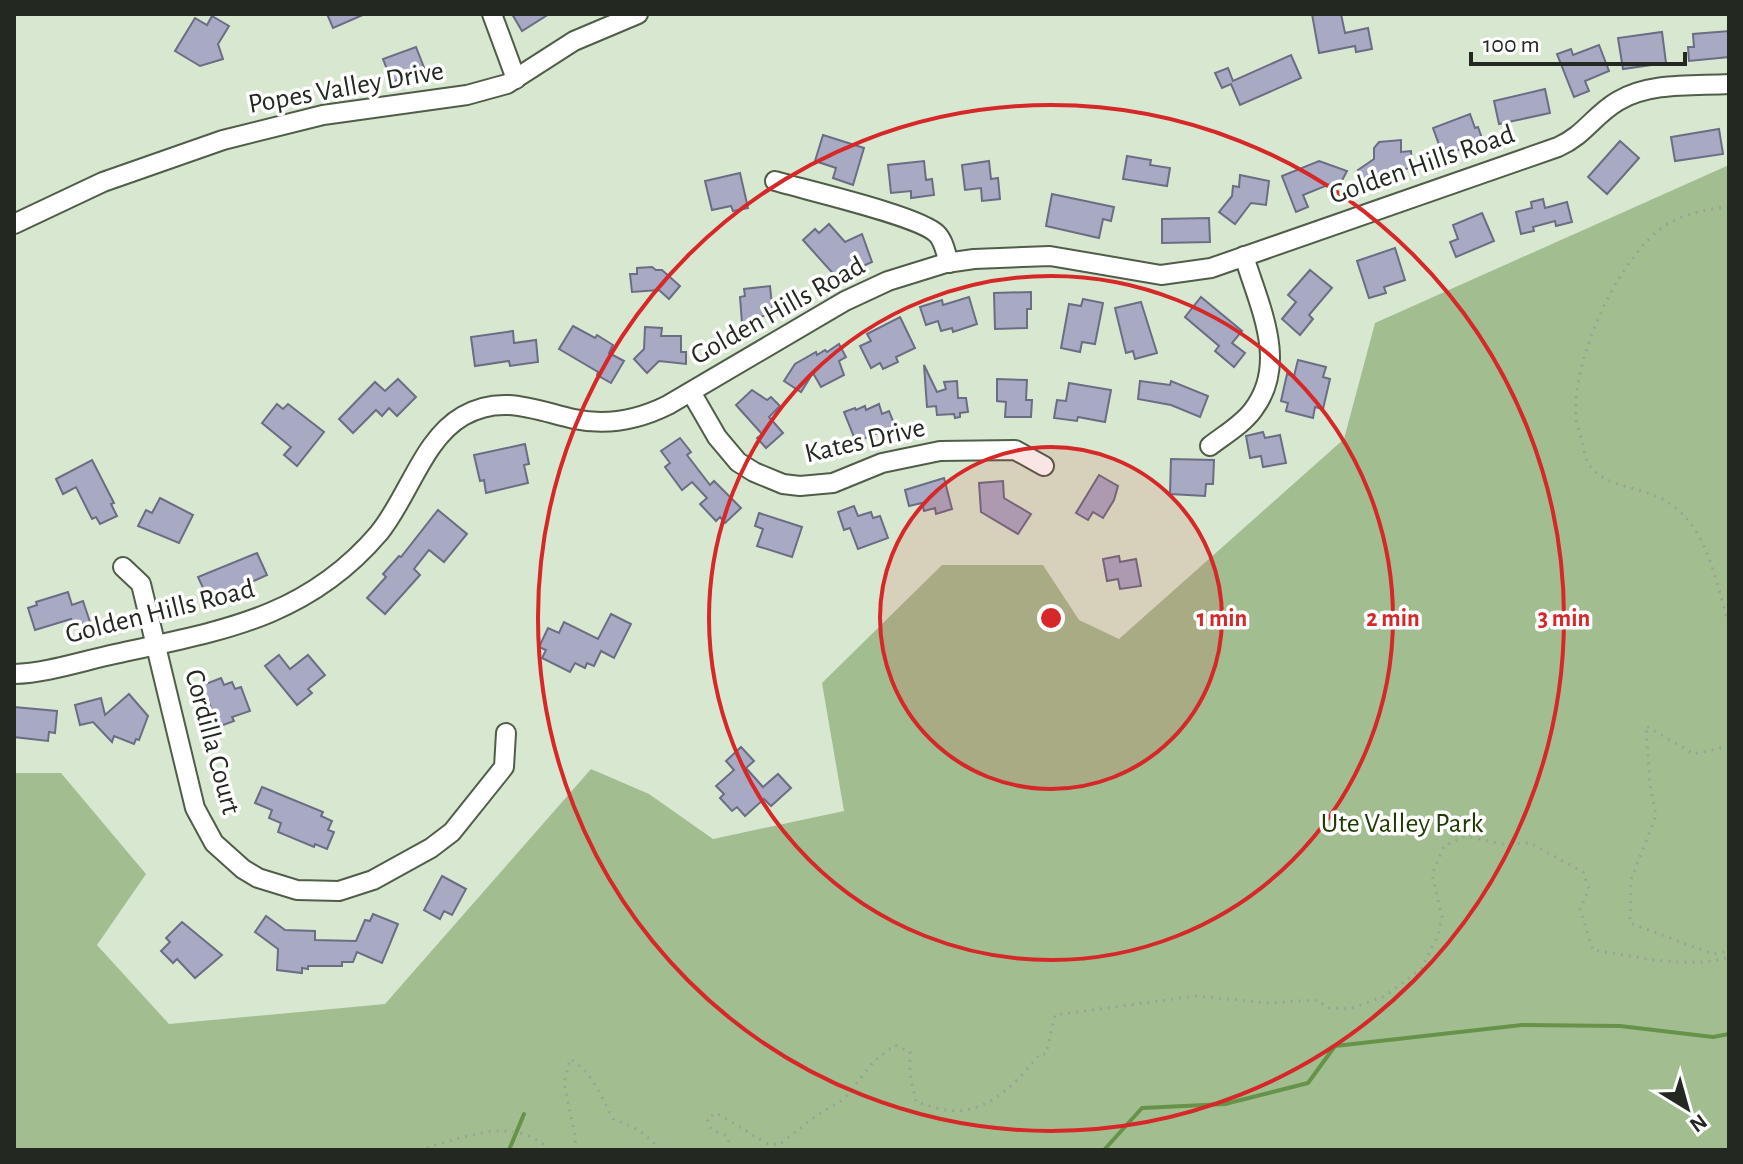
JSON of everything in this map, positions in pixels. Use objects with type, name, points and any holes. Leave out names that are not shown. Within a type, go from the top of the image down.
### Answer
[{"type":"street","points":[[492,14],[516,79]]},
{"type":"street","name":"Popes Valley Drive","points":[[14,224],[103,182],[223,140],[323,115],[489,90],[516,79],[574,41],[608,24],[638,14]]},
{"type":"street","name":"Golden Hills Road","points":[[14,674],[230,627],[272,613],[315,590],[352,561],[384,526],[405,496],[430,445],[462,416],[490,405],[518,404],[575,419],[623,420],[654,412],[868,289],[949,263],[1050,256],[1161,275],[1211,268],[1558,147],[1585,131],[1616,103],[1644,90],[1729,84]]},
{"type":"street","points":[[775,181],[930,228],[941,237],[949,263]]},
{"type":"street","points":[[1210,446],[1253,411],[1271,368],[1269,340],[1244,256]]},
{"type":"street","name":"Kates Drive","points":[[691,392],[717,437],[738,462],[783,484],[833,483],[882,463],[940,451],[1015,450],[1044,466]]},
{"type":"street","name":"Cordilla Court","points":[[123,567],[141,584],[158,644],[190,789],[204,827],[214,843],[243,869],[277,885],[316,892],[356,886],[373,880],[441,841],[504,767],[506,733]]},
{"type":"path","points":[[1729,206],[1687,215],[1664,226],[1626,265],[1603,307],[1587,351],[1577,393],[1576,419],[1589,464],[1608,481],[1663,500],[1685,514],[1698,531],[1729,626]]},
{"type":"path","points":[[1729,746],[1694,754],[1646,726],[1650,785],[1656,815],[1631,880],[1630,923],[1713,954],[1729,954]]},
{"type":"path","points":[[727,1150],[729,1140],[712,1130],[707,1119],[716,1113],[768,1144],[779,1145],[844,1099],[875,1060],[895,1045],[910,1052],[910,1074],[916,1102],[948,1111],[976,1108],[1008,1089],[1040,1054],[1046,1054],[1055,1015],[1196,996],[1267,1003],[1317,1000],[1329,1008],[1349,1009],[1385,996],[1422,968],[1438,935],[1442,917],[1432,874],[1444,846],[1466,836],[1502,844],[1530,843],[1583,872],[1589,889],[1580,909],[1593,950],[1675,961],[1718,961],[1729,954]]},
{"type":"path","points":[[572,1150],[576,1140],[564,1083],[570,1059],[580,1065],[600,1090],[614,1120],[632,1125],[651,1138],[660,1150]]},
{"type":"path","points":[[419,1150],[488,1131],[513,1131],[538,1138],[550,1150]]},
{"type":"green space","name":"Ute Valley Park","points":[[1729,165],[1729,1150],[14,1150],[14,773],[61,773],[146,874],[97,945],[169,1024],[385,1004],[591,769],[649,794],[713,839],[844,811],[822,683],[942,565],[1043,565],[1079,620],[1119,639],[1344,439],[1375,323]]},
{"type":"building","points":[[327,14],[365,14],[333,28]]},
{"type":"building","points":[[512,14],[549,14],[522,31]]},
{"type":"building","points":[[1312,14],[1341,14],[1345,33],[1368,28],[1372,49],[1356,52],[1355,46],[1319,53]]},
{"type":"building","points":[[212,16],[229,26],[218,44],[223,59],[200,66],[175,51],[195,18],[207,25]]},
{"type":"building","points":[[1729,31],[1729,57],[1689,61],[1688,47],[1694,47],[1693,34]]},
{"type":"building","points":[[1662,32],[1666,63],[1623,69],[1618,38]]},
{"type":"building","points":[[1599,45],[1609,71],[1585,81],[1589,91],[1574,97],[1557,54],[1571,49],[1573,55]]},
{"type":"building","points":[[416,47],[425,70],[392,82],[383,59]]},
{"type":"building","points":[[1291,55],[1301,78],[1240,105],[1231,84],[1222,88],[1215,73],[1228,68],[1233,81]]},
{"type":"building","points":[[1545,89],[1550,113],[1499,124],[1494,101]]},
{"type":"building","points":[[1470,114],[1484,144],[1450,153],[1448,148],[1441,150],[1433,128]]},
{"type":"building","points":[[1719,129],[1723,154],[1675,161],[1671,137]]},
{"type":"building","points":[[823,135],[864,148],[853,185],[833,178],[836,168],[815,161]]},
{"type":"building","points":[[1401,140],[1401,152],[1411,151],[1412,168],[1384,172],[1367,183],[1358,170],[1374,159],[1374,148],[1379,142]]},
{"type":"building","points":[[1620,141],[1639,158],[1607,194],[1588,177]]},
{"type":"building","points":[[1127,156],[1151,160],[1150,165],[1170,168],[1167,186],[1123,179]]},
{"type":"building","points":[[924,161],[926,180],[932,179],[934,195],[911,198],[911,191],[891,193],[888,165]]},
{"type":"building","points":[[989,161],[991,179],[998,178],[1000,199],[982,201],[981,188],[965,190],[962,165]]},
{"type":"building","points":[[1319,161],[1347,171],[1338,188],[1330,184],[1303,195],[1308,207],[1296,212],[1282,176]]},
{"type":"building","points":[[740,173],[748,208],[733,211],[731,206],[712,210],[705,181]]},
{"type":"building","points":[[1240,175],[1269,181],[1266,205],[1251,203],[1235,224],[1219,212],[1232,196],[1233,186],[1239,187]]},
{"type":"building","points":[[1052,194],[1114,207],[1111,221],[1103,219],[1099,238],[1046,226]]},
{"type":"building","points":[[1543,199],[1545,208],[1567,202],[1572,222],[1556,226],[1555,221],[1521,234],[1516,212],[1532,208],[1531,202]]},
{"type":"building","points":[[1482,213],[1494,241],[1456,257],[1450,242],[1458,239],[1453,225]]},
{"type":"building","points":[[1209,218],[1210,242],[1162,243],[1162,219]]},
{"type":"building","points":[[829,224],[845,242],[862,234],[872,262],[837,278],[803,240],[815,229],[819,233]]},
{"type":"building","points":[[1395,248],[1405,280],[1384,287],[1386,293],[1369,298],[1357,261]]},
{"type":"building","points":[[637,268],[662,270],[680,286],[669,299],[659,290],[632,292],[630,274],[637,274]]},
{"type":"building","points":[[1310,270],[1332,288],[1309,315],[1313,319],[1300,335],[1282,319],[1296,302],[1288,295]]},
{"type":"building","points":[[770,286],[773,315],[756,317],[757,322],[742,323],[740,297],[745,296],[744,289]]},
{"type":"building","points":[[1031,292],[1027,328],[995,329],[994,293]]},
{"type":"building","points":[[969,297],[977,324],[953,332],[952,328],[941,331],[938,321],[926,325],[920,307],[942,300],[943,305]]},
{"type":"building","points":[[1201,297],[1242,331],[1232,343],[1245,353],[1234,367],[1215,351],[1219,346],[1185,317]]},
{"type":"building","points":[[1083,299],[1103,303],[1095,344],[1082,342],[1080,352],[1061,348],[1069,304],[1081,306]]},
{"type":"building","points":[[1141,302],[1157,353],[1135,359],[1133,351],[1126,353],[1115,308]]},
{"type":"building","points":[[900,317],[915,348],[896,357],[898,362],[883,369],[880,363],[871,368],[860,346],[871,341],[867,334]]},
{"type":"building","points":[[573,326],[613,345],[609,353],[624,361],[611,383],[559,349]]},
{"type":"building","points":[[645,327],[662,328],[661,336],[681,336],[681,352],[686,352],[686,364],[659,361],[647,373],[634,359],[644,349]]},
{"type":"building","points":[[513,331],[514,343],[536,340],[538,362],[510,366],[509,361],[475,366],[471,337]]},
{"type":"building","points":[[839,344],[846,357],[839,361],[844,375],[821,387],[813,373],[801,392],[784,381],[795,364]]},
{"type":"building","points":[[1298,360],[1326,367],[1323,377],[1330,379],[1323,409],[1315,407],[1313,418],[1286,411],[1288,403],[1281,401],[1287,374],[1294,376]]},
{"type":"building","points":[[924,365],[937,392],[946,389],[944,382],[957,381],[958,398],[966,398],[968,412],[960,413],[960,417],[955,418],[954,414],[937,415],[936,406],[927,407]]},
{"type":"building","points":[[398,379],[416,397],[397,416],[389,408],[382,416],[376,410],[353,433],[339,419],[375,382],[385,391]]},
{"type":"building","points":[[997,379],[1027,380],[1026,400],[1032,400],[1031,417],[1005,417],[1006,402],[997,401]]},
{"type":"building","points":[[1140,381],[1170,385],[1171,381],[1208,396],[1200,417],[1171,405],[1138,399]]},
{"type":"building","points":[[1069,383],[1111,390],[1105,422],[1078,417],[1077,421],[1054,418],[1057,400],[1066,401]]},
{"type":"building","points":[[752,390],[767,400],[771,397],[780,406],[769,417],[783,433],[766,448],[757,438],[762,434],[736,405]]},
{"type":"building","points":[[277,404],[283,409],[288,404],[324,432],[297,466],[284,455],[291,447],[262,423]]},
{"type":"building","points":[[879,404],[882,414],[889,411],[895,426],[856,442],[844,412],[865,406],[866,410]]},
{"type":"building","points":[[1263,432],[1265,438],[1280,435],[1286,463],[1263,467],[1261,456],[1250,458],[1246,436]]},
{"type":"building","points":[[680,438],[691,452],[687,455],[710,485],[714,481],[741,508],[725,523],[720,517],[716,521],[700,504],[707,498],[692,482],[682,490],[665,467],[670,463],[661,451]]},
{"type":"building","points":[[525,444],[529,464],[524,465],[528,483],[486,493],[474,455]]},
{"type":"building","points":[[1171,459],[1214,460],[1213,484],[1206,484],[1205,496],[1170,494]]},
{"type":"building","points":[[92,460],[114,503],[111,504],[117,516],[100,524],[96,517],[92,519],[76,487],[63,494],[56,479]]},
{"type":"building","points":[[1099,475],[1118,486],[1103,518],[1093,512],[1088,520],[1076,513]]},
{"type":"building","points":[[944,478],[952,509],[936,514],[935,508],[924,511],[922,503],[909,506],[905,490]]},
{"type":"building","points":[[1003,481],[1004,498],[1031,514],[1018,534],[981,512],[979,483]]},
{"type":"building","points":[[160,498],[193,515],[179,543],[138,526],[146,510],[152,513]]},
{"type":"building","points":[[854,506],[858,516],[871,512],[873,518],[880,516],[888,538],[858,549],[850,528],[844,530],[838,512]]},
{"type":"building","points":[[438,510],[467,534],[444,562],[429,550],[414,569],[420,575],[385,614],[367,598],[386,577],[383,574],[401,557]]},
{"type":"building","points":[[759,513],[802,527],[792,557],[757,546],[763,529],[755,526]]},
{"type":"building","points":[[257,553],[267,575],[209,601],[198,577]]},
{"type":"building","points":[[1119,556],[1120,562],[1136,559],[1141,586],[1120,589],[1118,579],[1107,581],[1103,559]]},
{"type":"building","points":[[68,592],[72,605],[83,601],[90,622],[74,627],[71,619],[35,630],[28,608],[37,605],[36,602]]},
{"type":"building","points":[[611,614],[631,624],[614,658],[601,651],[594,666],[587,663],[585,668],[575,663],[570,672],[542,658],[546,650],[539,647],[548,628],[559,633],[564,622],[598,639]]},
{"type":"building","points":[[279,655],[290,669],[308,655],[325,675],[308,689],[312,693],[297,705],[265,666]]},
{"type":"building","points":[[221,678],[224,685],[232,682],[235,689],[241,687],[250,711],[232,717],[234,721],[218,727],[208,700],[203,702],[198,687]]},
{"type":"building","points":[[129,694],[148,716],[139,740],[136,739],[134,744],[114,736],[112,742],[93,722],[80,725],[75,705],[101,698],[105,715]]},
{"type":"building","points":[[14,707],[57,711],[55,733],[49,732],[48,741],[14,737]]},
{"type":"building","points":[[741,747],[754,761],[746,768],[763,787],[778,774],[791,788],[771,806],[764,799],[745,816],[737,807],[732,811],[720,798],[724,794],[716,786],[734,770],[726,761]]},
{"type":"building","points":[[262,787],[323,812],[321,816],[332,821],[328,830],[334,832],[327,849],[278,832],[281,823],[269,818],[272,810],[255,803]]},
{"type":"building","points":[[442,876],[466,889],[452,915],[444,911],[440,919],[424,910]]},
{"type":"building","points":[[373,914],[398,924],[382,963],[357,952],[353,962],[342,962],[342,966],[308,966],[308,969],[302,968],[302,973],[277,970],[278,949],[255,932],[266,916],[285,930],[315,931],[315,940],[356,941],[365,920],[370,921]]},
{"type":"building","points":[[182,922],[222,955],[195,978],[177,959],[173,963],[161,951],[170,942],[166,938]]},
{"type":"waterway","points":[[1104,1150],[1142,1108],[1225,1104],[1308,1083],[1335,1046],[1522,1025],[1620,1026],[1713,1037],[1729,1034]]},
{"type":"waterway","points":[[509,1150],[524,1114]]}]
